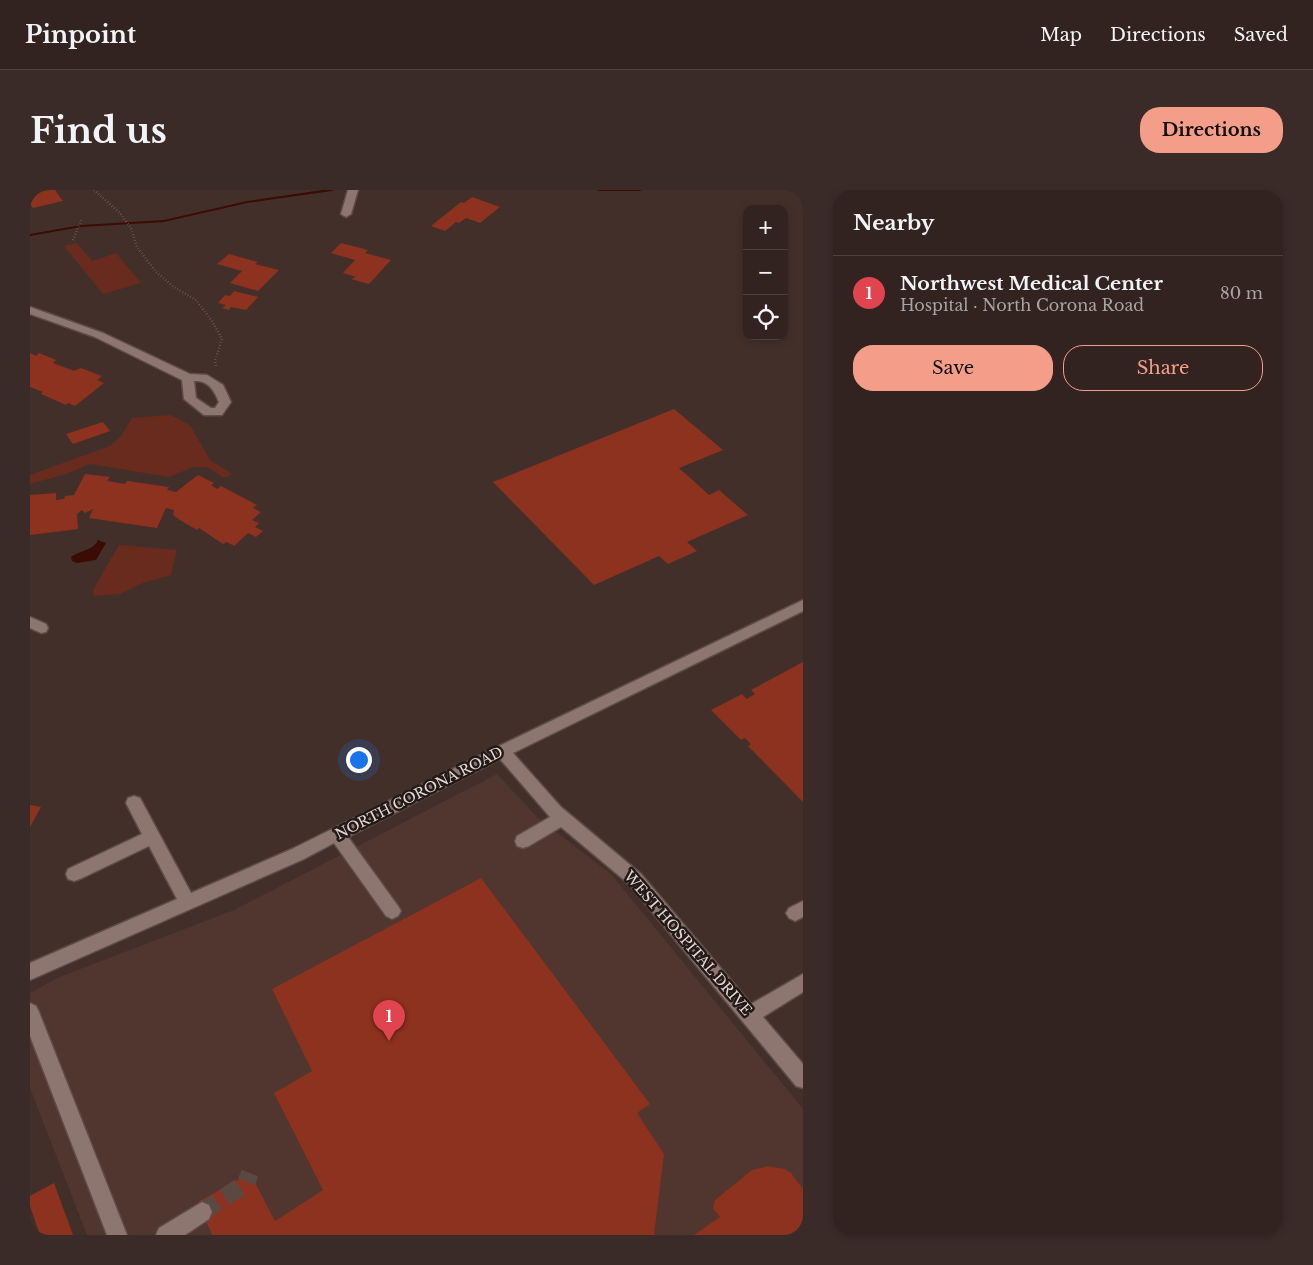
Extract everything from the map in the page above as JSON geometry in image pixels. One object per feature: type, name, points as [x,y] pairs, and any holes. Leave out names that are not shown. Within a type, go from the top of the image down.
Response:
[{"type":"street","points":[[346,214],[353,190]]},
{"type":"street","points":[[30,310],[99,335],[188,378],[204,377],[220,387],[225,402],[218,412],[208,412],[190,399],[188,378]]},
{"type":"street","name":"NORTH CORONA ROAD","points":[[30,972],[188,903],[337,834],[502,751],[803,605]]},
{"type":"street","name":"WEST HOSPITAL DRIVE","points":[[502,751],[540,797],[562,818],[611,856],[635,879],[803,1079]]},
{"type":"street","points":[[134,802],[188,903]]},
{"type":"street","points":[[523,842],[562,818]]},
{"type":"street","points":[[337,834],[392,911]]},
{"type":"street","points":[[74,874],[152,837]]},
{"type":"street","points":[[749,1015],[803,982]]},
{"type":"street","points":[[30,1012],[116,1235]]},
{"type":"street","points":[[166,1235],[202,1212]]},
{"type":"path","points":[[94,190],[120,213],[130,228],[137,247],[156,272],[174,287],[196,300],[212,321],[222,339],[215,361],[224,378],[220,387]]},
{"type":"path","points":[[73,240],[82,220]]},
{"type":"shaded area","points":[[77,243],[92,261],[116,253],[141,283],[103,294],[64,246]]},
{"type":"shaded area","points":[[170,415],[190,425],[210,460],[232,474],[224,478],[207,467],[193,467],[169,477],[90,464],[66,474],[30,484],[30,475],[110,446],[121,436],[132,418]]},
{"type":"shaded area","points":[[98,540],[106,543],[96,560],[77,563],[72,561],[71,557],[90,548]]},
{"type":"shaded area","points":[[119,545],[177,550],[171,575],[143,583],[120,594],[94,596],[93,590]]},
{"type":"shaded area","points":[[497,774],[538,818],[611,874],[803,1109],[803,1235],[87,1235],[30,1088],[30,993],[57,978],[234,910]]},
{"type":"building","points":[[30,190],[55,190],[63,201],[33,208],[30,204]]},
{"type":"building","points":[[472,197],[500,207],[480,223],[466,218],[459,223],[456,222],[445,231],[431,226],[461,202],[464,203]]},
{"type":"building","points":[[341,243],[368,250],[365,253],[391,260],[369,284],[351,279],[356,277],[343,273],[355,260],[331,253]]},
{"type":"building","points":[[229,254],[258,262],[255,264],[279,270],[258,291],[230,283],[242,271],[217,264]]},
{"type":"building","points":[[234,291],[258,297],[246,310],[231,307],[229,310],[222,308],[226,305],[218,303],[225,295],[230,296]]},
{"type":"building","points":[[30,353],[36,356],[39,353],[56,360],[53,363],[74,371],[81,368],[102,376],[97,380],[104,383],[75,406],[68,403],[66,405],[30,387]]},
{"type":"building","points":[[674,409],[723,450],[679,468],[709,495],[719,490],[748,515],[687,542],[697,551],[668,564],[659,556],[594,585],[493,482]]},
{"type":"building","points":[[103,422],[110,431],[73,444],[66,434]]},
{"type":"building","points":[[85,474],[110,477],[107,481],[125,484],[127,481],[169,487],[167,490],[176,492],[198,475],[214,483],[211,485],[217,489],[221,486],[257,505],[253,508],[261,512],[252,520],[259,523],[255,527],[263,531],[256,537],[248,533],[234,546],[227,542],[223,544],[199,528],[197,530],[180,520],[173,515],[174,510],[166,508],[157,528],[89,518],[93,509],[85,513],[82,510],[77,514],[78,529],[30,535],[30,495],[56,493],[56,500],[64,499],[65,496],[74,495]]},
{"type":"building","points":[[803,662],[803,802],[748,746],[751,744],[745,738],[741,740],[711,710],[742,694],[747,699],[755,694],[751,690]]},
{"type":"building","points":[[30,805],[41,807],[30,827]]},
{"type":"building","points":[[481,878],[650,1104],[637,1113],[664,1154],[654,1235],[212,1235],[198,1202],[250,1173],[275,1221],[323,1190],[274,1093],[312,1071],[272,989]]},
{"type":"building","points":[[768,1166],[785,1169],[791,1173],[803,1189],[803,1235],[694,1235],[720,1217],[713,1209],[715,1200],[752,1170]]},
{"type":"building","points":[[54,1183],[73,1235],[40,1235],[30,1206],[30,1196]]},
{"type":"waterway","points":[[30,235],[81,226],[164,221],[247,202],[332,190]]},
{"type":"waterway","points":[[599,190],[640,190]]},
{"type":"tunnel","points":[[202,1212],[246,1183],[250,1173]]},
{"type":"place","name":"Northwest Medical Center","points":[[389,1041]]}]
